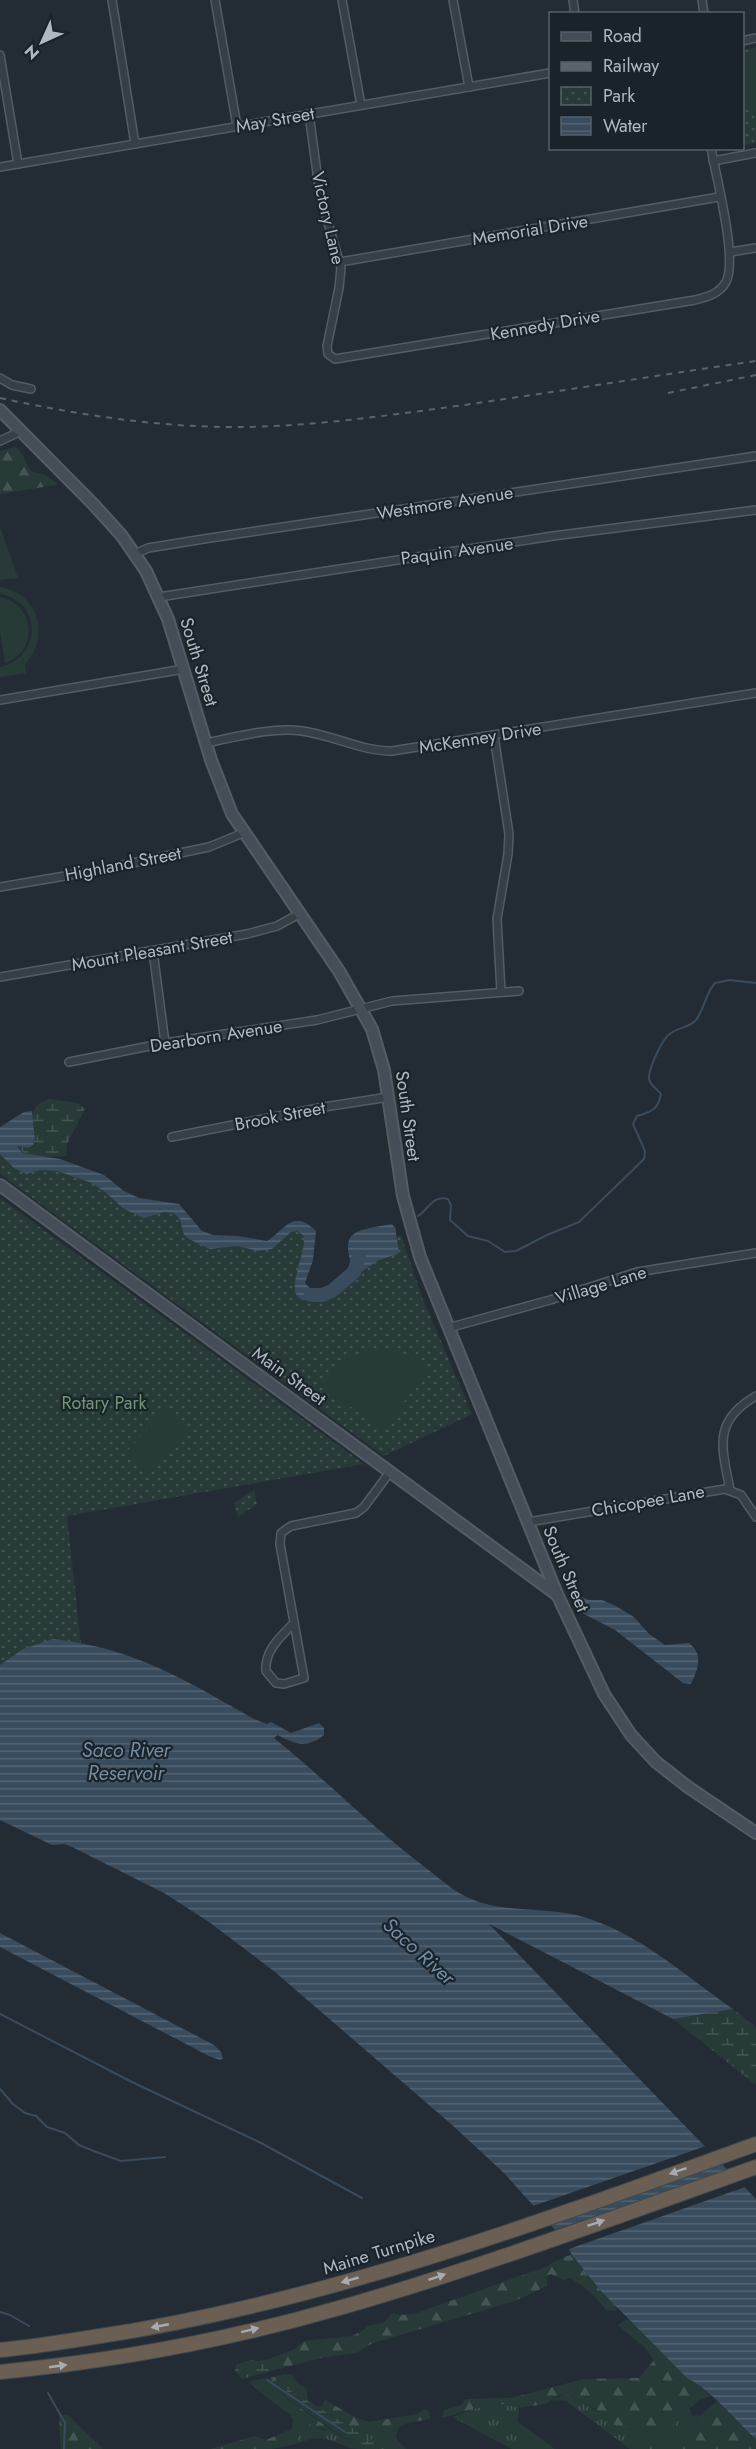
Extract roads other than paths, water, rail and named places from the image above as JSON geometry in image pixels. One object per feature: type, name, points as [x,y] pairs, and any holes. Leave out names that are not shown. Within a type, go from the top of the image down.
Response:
[{"type":"highway","name":"Maine Turnpike","points":[[0,2350],[139,2330],[263,2305],[386,2270],[525,2225],[756,2144]]},
{"type":"highway","points":[[0,2372],[101,2359],[216,2339],[338,2309],[753,2169]]},
{"type":"street","points":[[112,0],[135,144]]},
{"type":"street","points":[[215,0],[237,126]]},
{"type":"street","points":[[342,0],[361,105]]},
{"type":"street","points":[[453,0],[469,87]]},
{"type":"street","points":[[0,55],[18,164]]},
{"type":"street","name":"May Street","points":[[0,167],[549,73]]},
{"type":"street","name":"Victory Lane","points":[[309,114],[320,195],[340,262],[341,278],[327,346],[330,356]]},
{"type":"street","name":"Kennedy Drive","points":[[330,356],[343,359],[703,298],[714,294],[726,283],[734,251],[719,197],[711,150]]},
{"type":"street","points":[[713,161],[756,153]]},
{"type":"street","name":"Memorial Drive","points":[[340,262],[719,197]]},
{"type":"street","points":[[734,251],[756,248]]},
{"type":"street","points":[[0,378],[12,385],[31,389]]},
{"type":"street","name":"South Street","points":[[0,410],[114,526],[135,554],[159,597],[168,619],[224,795],[243,833],[362,1008],[378,1046],[389,1097],[407,1216],[427,1276],[557,1594],[604,1694],[638,1744],[680,1781],[756,1833]]},
{"type":"street","points":[[0,441],[21,431]]},
{"type":"street","name":"Westmore Avenue","points":[[135,554],[148,548],[188,541],[756,456]]},
{"type":"street","name":"Paquin Avenue","points":[[159,597],[554,536],[756,510]]},
{"type":"street","points":[[0,700],[184,669]]},
{"type":"street","name":"McKenney Drive","points":[[206,743],[268,732],[296,731],[365,749],[392,751],[756,693]]},
{"type":"street","points":[[494,736],[508,834],[508,854],[497,919],[501,992]]},
{"type":"street","name":"Highland Street","points":[[0,887],[94,871],[209,847],[243,833]]},
{"type":"street","name":"Mount Pleasant Street","points":[[0,977],[262,931],[299,914]]},
{"type":"street","points":[[153,951],[165,1043]]},
{"type":"street","name":"Dearborn Avenue","points":[[69,1062],[165,1043],[317,1020],[362,1008],[419,998],[519,991]]},
{"type":"street","name":"Brook Street","points":[[171,1137],[324,1107],[389,1097]]},
{"type":"street","name":"Main Street","points":[[0,1185],[557,1594]]},
{"type":"street","name":"Village Lane","points":[[448,1328],[558,1298],[637,1272],[756,1252]]},
{"type":"street","points":[[729,1490],[723,1452],[724,1429],[736,1413],[756,1396]]},
{"type":"street","points":[[294,1623],[276,1642],[267,1660],[267,1676],[276,1683],[284,1684],[304,1678],[280,1544],[281,1533],[291,1526],[356,1513],[364,1507],[390,1472]]},
{"type":"street","name":"Chicopee Lane","points":[[528,1522],[729,1490],[744,1498],[756,1517]]},
{"type":"water","points":[[32,1111],[35,1139],[33,1145],[28,1148],[17,1146],[22,1153],[60,1159],[104,1175],[124,1191],[139,1198],[179,1204],[202,1231],[213,1235],[267,1241],[290,1223],[301,1221],[308,1224],[316,1231],[313,1260],[305,1283],[317,1292],[332,1291],[313,1300],[298,1297],[295,1292],[304,1244],[304,1236],[297,1231],[291,1232],[272,1249],[258,1251],[237,1246],[210,1249],[184,1235],[180,1219],[174,1213],[164,1212],[144,1218],[124,1209],[92,1183],[57,1171],[41,1170],[26,1174],[14,1168],[0,1154],[0,1127],[24,1112]]},
{"type":"water","points":[[392,1224],[396,1229],[398,1254],[379,1260],[359,1273],[354,1272],[348,1247],[353,1234],[368,1228]]},
{"type":"water","points":[[575,1594],[589,1600],[602,1600],[616,1606],[634,1617],[649,1634],[665,1645],[689,1643],[697,1652],[698,1657],[691,1684],[683,1683],[615,1630],[584,1614],[571,1598]]},
{"type":"water","name":"Saco River Reservoir","points":[[53,1639],[82,1643],[134,1658],[182,1679],[254,1719],[267,1724],[271,1722],[291,1733],[319,1723],[324,1728],[324,1735],[312,1742],[296,1743],[278,1735],[274,1738],[387,1837],[453,1889],[485,1904],[573,1914],[607,1925],[663,1958],[733,2009],[673,2019],[489,1924],[756,2199],[756,2439],[704,2389],[688,2379],[601,2291],[572,2255],[564,2240],[504,2173],[451,2124],[275,1972],[209,1922],[164,1893],[70,1846],[52,1845],[0,1820],[0,1665],[23,1649]]},
{"type":"water","points":[[0,1933],[214,2045],[223,2058],[220,2060],[209,2056],[0,1947]]},
{"type":"waterway","points":[[418,1216],[434,1201],[448,1199],[451,1205],[450,1220],[468,1236],[488,1241],[505,1252],[516,1251],[579,1222],[644,1159],[645,1151],[633,1124],[637,1116],[653,1110],[660,1099],[661,1094],[651,1083],[649,1075],[656,1055],[667,1036],[696,1020],[715,983],[730,980],[756,983]]},
{"type":"waterway","points":[[311,1295],[322,1295],[332,1291],[354,1272],[359,1257]]},
{"type":"waterway","points":[[0,2014],[132,2082],[261,2143],[362,2198]]},
{"type":"waterway","points":[[0,2089],[13,2104],[25,2113],[36,2116],[47,2127],[65,2133],[79,2145],[91,2150],[121,2161],[165,2157]]},
{"type":"waterway","points":[[0,2312],[29,2326]]},
{"type":"waterway","points":[[267,2380],[345,2432]]},
{"type":"waterway","points":[[48,2393],[65,2423],[64,2449]]},
{"type":"railway","points":[[0,398],[90,415],[151,423],[212,427],[271,426],[409,413],[756,361]]},
{"type":"railway","points":[[668,393],[756,375]]},
{"type":"park label","name":"Rotary Park","points":[[104,1403]]},
{"type":"water label","name":"Saco River","points":[[419,1951]]}]
